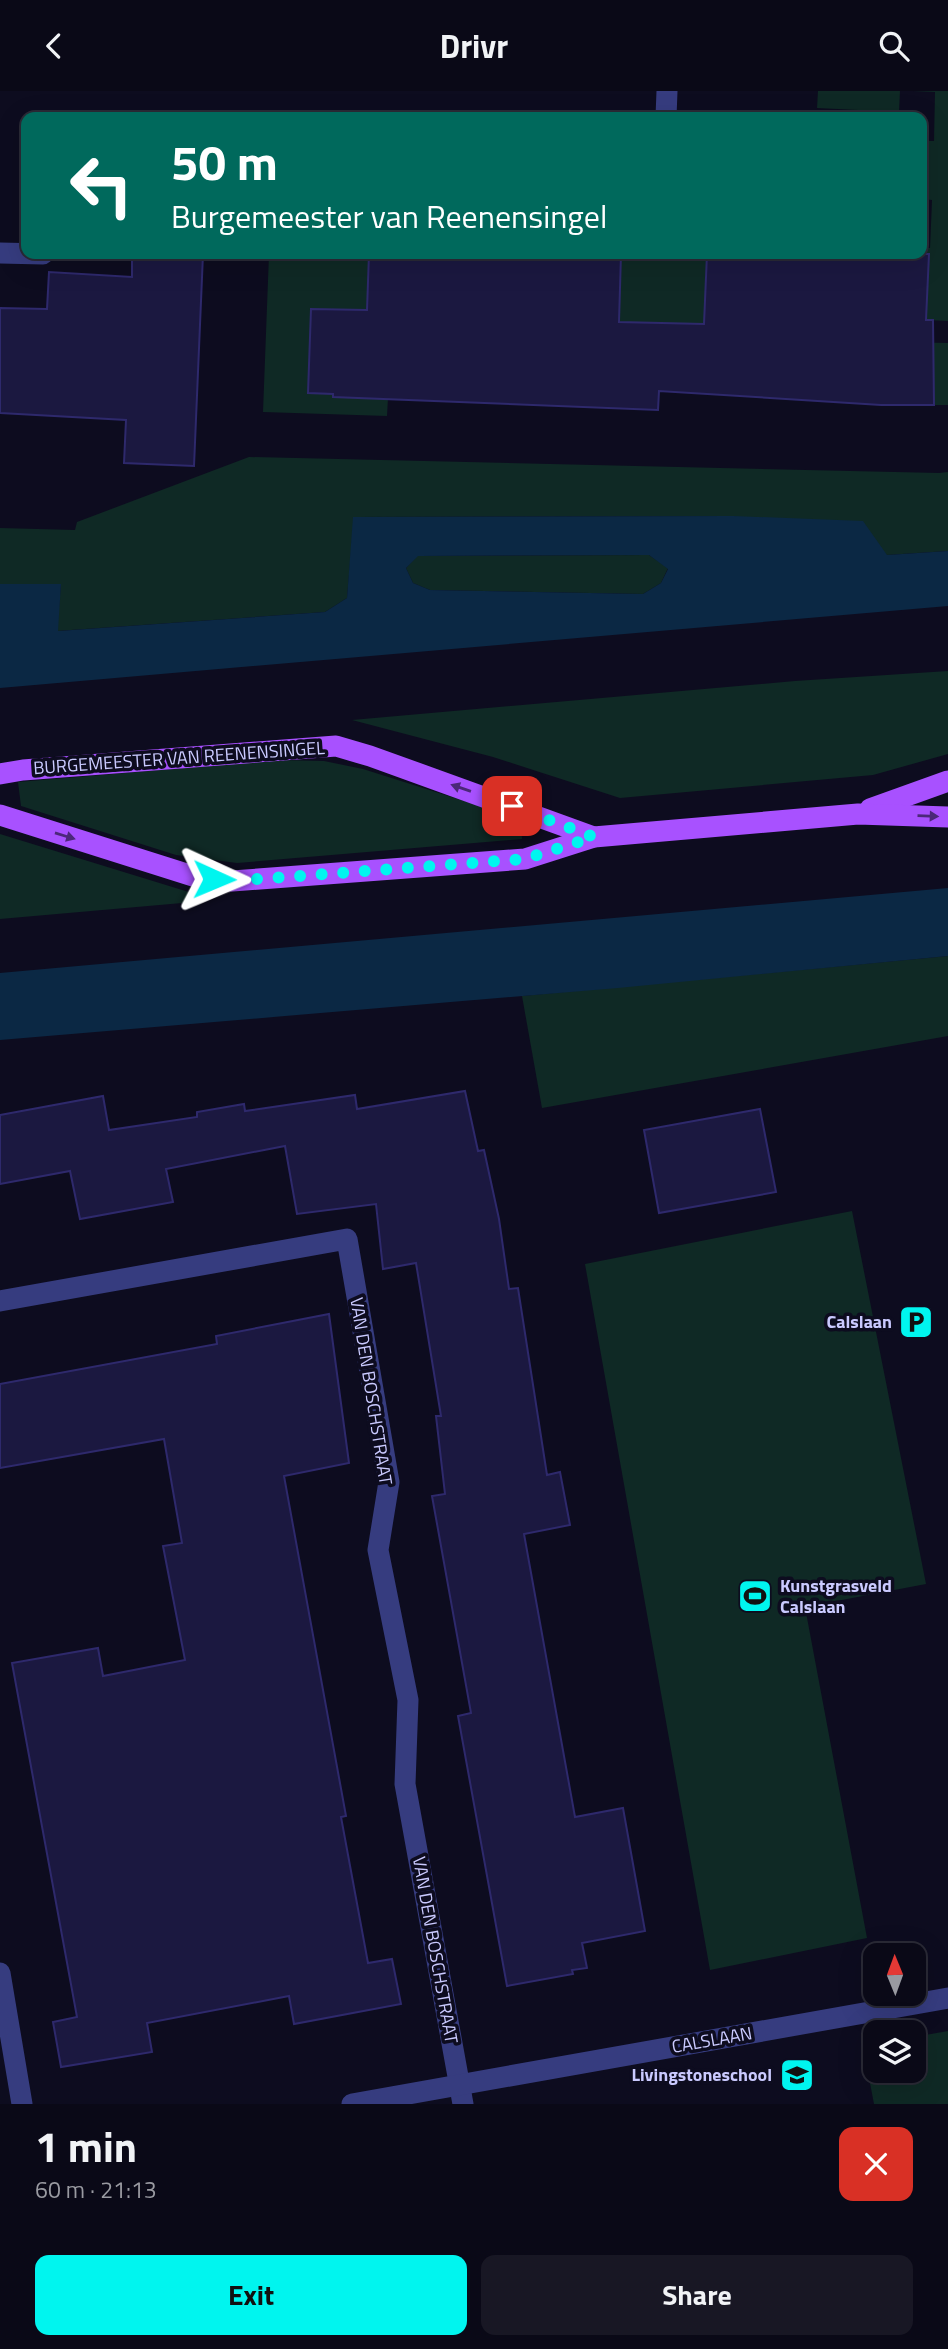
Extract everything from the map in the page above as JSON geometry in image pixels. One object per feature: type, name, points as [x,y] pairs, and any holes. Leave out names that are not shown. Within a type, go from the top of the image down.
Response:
[{"type":"main road","name":"BURGEMEESTER VAN REENENSINGEL","points":[[0,774],[336,746],[594,837]]},
{"type":"main road","name":"BURGEMEESTER VAN REENENSINGEL","points":[[858,814],[948,781]]},
{"type":"main road","name":"BURGEMEESTER VAN REENENSINGEL","points":[[0,815],[196,877],[232,881],[525,859],[594,837],[858,814],[948,817]]},
{"type":"street","points":[[666,112],[667,91]]},
{"type":"street","points":[[0,253],[21,253]]},
{"type":"street","name":"VAN DEN BOSCHSTRAAT","points":[[0,1301],[347,1239],[389,1482],[378,1550],[408,1700],[405,1784],[462,2095]]},
{"type":"street","points":[[0,1973],[22,2104]]},
{"type":"street","name":"CALSLAAN","points":[[352,2104],[462,2095],[948,1998]]},
{"type":"green space","points":[[818,91],[900,91],[899,112],[817,108]]},
{"type":"green space","points":[[913,91],[948,91],[948,321],[905,319],[907,259],[927,259],[927,248],[930,248],[932,200],[927,200],[927,141],[934,141],[935,92]]},
{"type":"green space","points":[[269,259],[369,259],[369,266],[418,268],[418,259],[476,259],[476,270],[525,272],[526,259],[598,259],[596,302],[620,278],[621,259],[707,259],[706,288],[757,289],[758,259],[814,259],[812,291],[837,330],[338,327],[338,309],[312,309],[308,393],[333,394],[333,397],[388,398],[387,416],[263,412]]},
{"type":"green space","points":[[904,342],[948,343],[948,405],[904,405]]},
{"type":"green space","points":[[249,457],[948,472],[948,551],[887,555],[733,516],[354,517],[347,598],[325,612],[57,631],[61,584],[0,584],[0,528],[75,530],[77,522]]},
{"type":"green space","points":[[649,555],[668,568],[661,583],[643,594],[430,590],[413,583],[406,568],[417,556]]},
{"type":"green space","points":[[948,671],[948,754],[873,775],[620,798],[493,757],[352,720],[795,681]]},
{"type":"green space","points":[[280,760],[324,761],[363,769],[521,819],[522,839],[237,863],[176,855],[21,806],[18,782]]},
{"type":"green space","points":[[0,834],[205,897],[205,901],[0,919]]},
{"type":"green space","points":[[948,956],[948,1036],[542,1108],[522,996]]},
{"type":"green space","name":"Kunstgrasveld Calslaan","points":[[852,1211],[926,1584],[805,1607],[867,1938],[710,1970],[585,1264]]},
{"type":"green space","points":[[948,2031],[948,2104],[874,2104],[870,2083],[926,2083],[926,2035]]},
{"type":"water","points":[[733,516],[863,521],[887,555],[948,551],[948,606],[0,688],[0,584],[61,584],[58,631],[325,612],[347,598],[353,517]],"holes":[[[649,555],[668,569],[661,583],[643,594],[430,590],[413,583],[406,568],[418,556]]]},
{"type":"water","points":[[948,888],[948,956],[618,988],[0,1040],[0,973]]},
{"type":"building","points":[[929,254],[926,320],[933,320],[934,405],[881,405],[659,391],[658,410],[333,397],[333,394],[308,393],[311,309],[367,310],[369,259],[621,259],[619,322],[704,324],[707,259],[927,259]]},
{"type":"building","points":[[132,259],[203,259],[194,466],[124,463],[126,420],[0,413],[0,308],[47,309],[49,272],[132,277]]},
{"type":"building","points":[[465,1091],[478,1151],[484,1150],[499,1219],[509,1289],[518,1288],[547,1475],[560,1472],[570,1525],[524,1534],[575,1817],[623,1808],[645,1931],[582,1943],[587,1968],[572,1970],[573,1974],[507,1986],[458,1716],[471,1713],[432,1496],[445,1494],[436,1416],[441,1416],[416,1263],[383,1269],[376,1204],[297,1214],[285,1146],[166,1169],[173,1202],[80,1219],[70,1171],[0,1184],[0,1115],[103,1096],[109,1130],[197,1117],[197,1112],[244,1104],[245,1111],[355,1095],[357,1109]]},
{"type":"building","points":[[760,1109],[776,1192],[659,1213],[644,1130]]},
{"type":"building","points":[[329,1314],[349,1463],[284,1476],[346,1816],[341,1817],[368,1963],[392,1959],[401,2004],[294,2024],[289,1996],[147,2023],[152,2052],[61,2067],[53,2022],[77,2017],[12,1663],[98,1648],[103,1676],[185,1660],[163,1546],[182,1543],[164,1439],[0,1468],[0,1384],[217,1344],[216,1336]]},
{"type":"place","name":"Calslaan","points":[[916,1322]]},
{"type":"place","name":"Kunstgrasveld Calslaan","points":[[755,1596]]},
{"type":"place","name":"Livingstoneschool","points":[[797,2075]]},
{"type":"route","points":[[214,879],[232,881],[525,859],[594,837],[512,806]]}]
